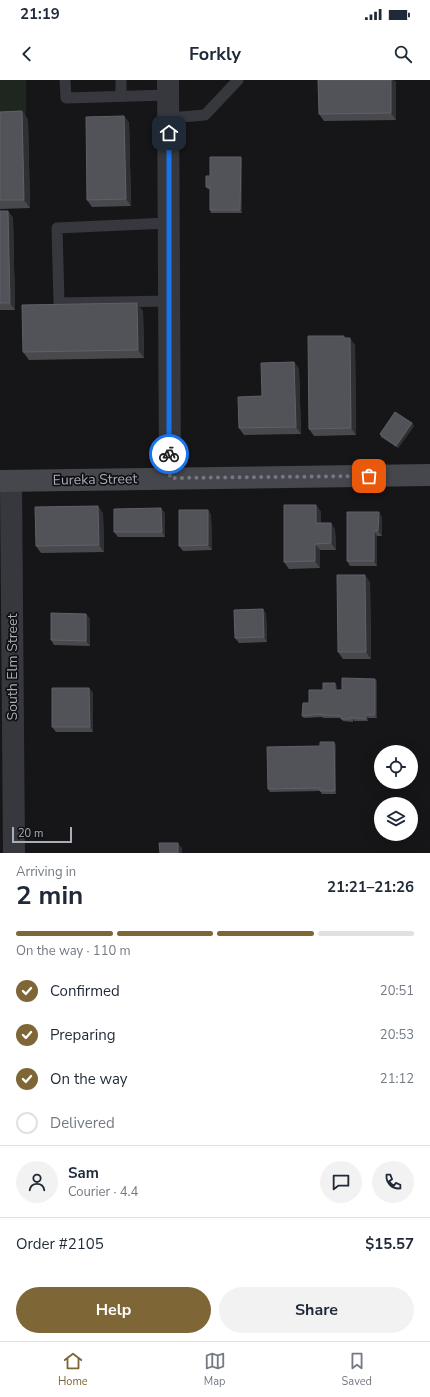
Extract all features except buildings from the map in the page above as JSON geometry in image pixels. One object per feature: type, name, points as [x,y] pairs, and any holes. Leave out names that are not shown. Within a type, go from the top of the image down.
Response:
[{"type":"street","points":[[168,88],[170,478]]},
{"type":"street","name":"Eureka Street","points":[[6,481],[430,475]]},
{"type":"street","name":"South Elm Street","points":[[6,481],[14,853]]},
{"type":"lane","points":[[65,80],[66,98],[121,96],[168,88]]},
{"type":"lane","points":[[121,80],[121,96]]},
{"type":"lane","points":[[169,118],[205,115],[238,80]]},
{"type":"lane","points":[[168,223],[57,228],[59,303],[169,300]]},
{"type":"shaded area","points":[[0,80],[26,80],[26,119],[0,120]]},
{"type":"way so far","points":[[169,454],[170,478],[369,476]]},
{"type":"route","points":[[169,133],[169,454]]}]
